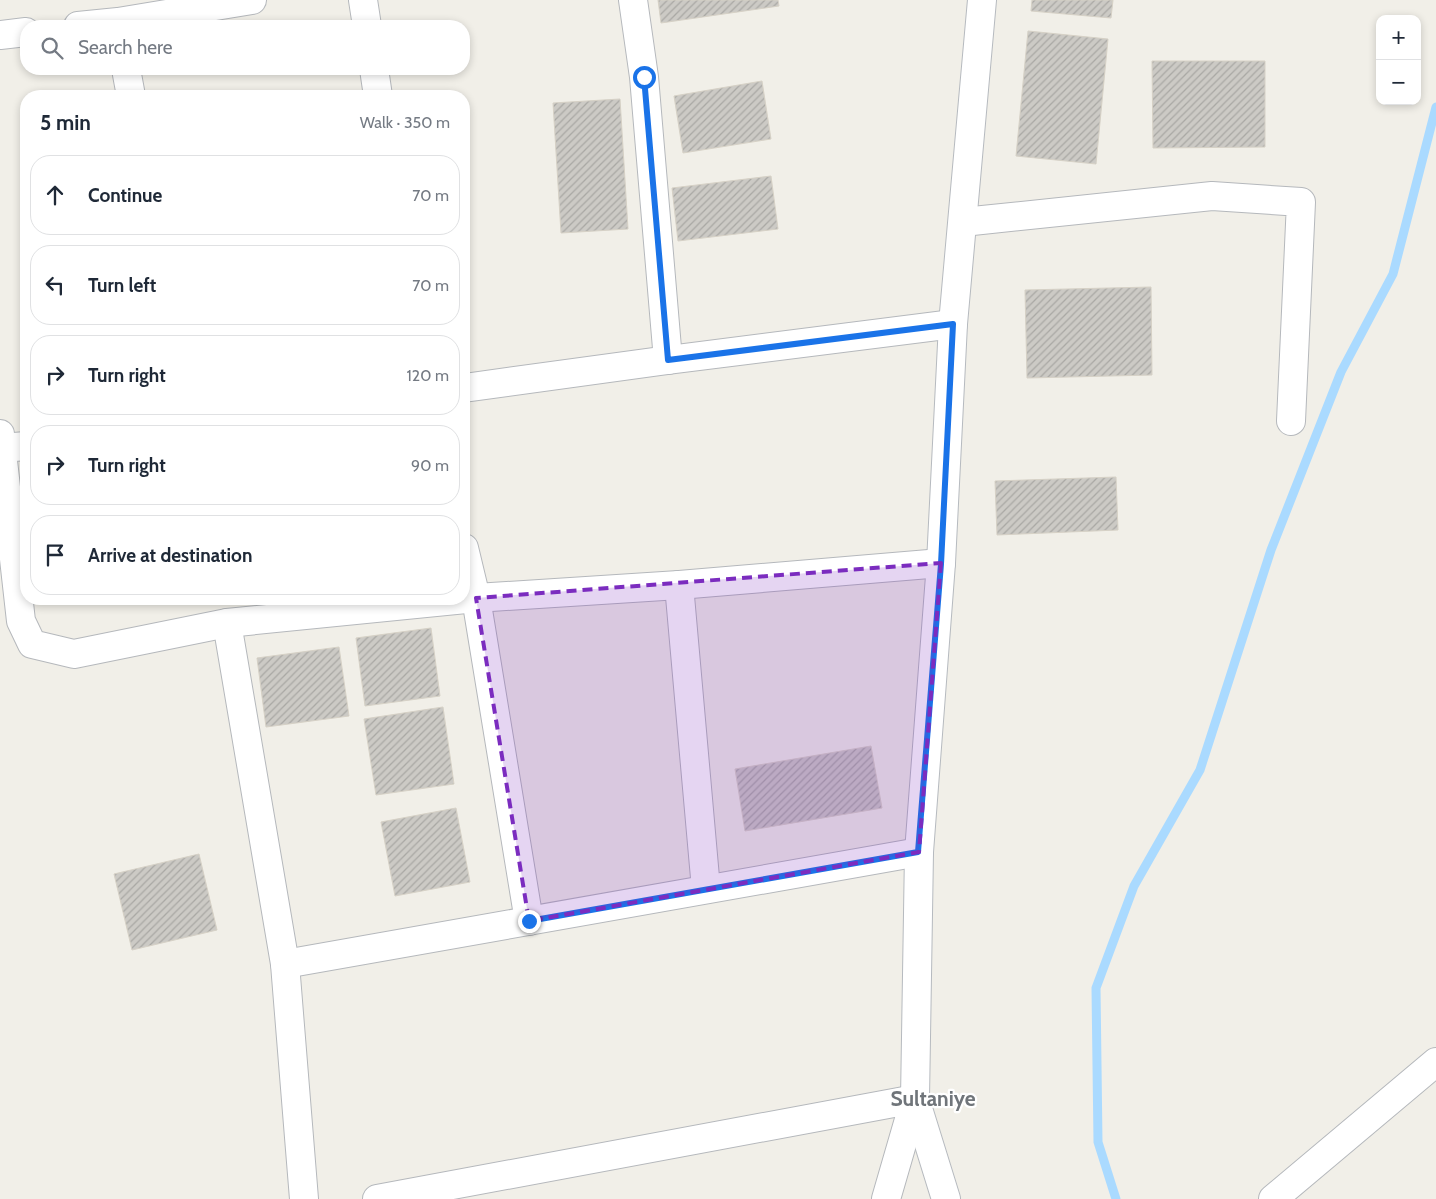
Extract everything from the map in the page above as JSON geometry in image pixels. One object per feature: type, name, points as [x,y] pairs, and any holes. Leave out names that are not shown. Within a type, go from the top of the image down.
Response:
[{"type":"street","points":[[140,20],[252,0]]},
{"type":"street","points":[[363,0],[366,20]]},
{"type":"street","points":[[633,0],[644,77],[668,360]]},
{"type":"street","points":[[886,1199],[915,1099],[918,852],[941,564],[953,324],[982,0]]},
{"type":"street","points":[[0,35],[20,33]]},
{"type":"street","points":[[127,75],[130,90]]},
{"type":"street","points":[[375,75],[377,90]]},
{"type":"street","points":[[963,222],[1212,196],[1301,202],[1291,421]]},
{"type":"street","points":[[470,387],[953,324]]},
{"type":"street","points":[[9,443],[7,569],[21,621],[32,644],[74,654],[228,622],[404,605]]},
{"type":"street","points":[[470,599],[679,585],[941,564]]},
{"type":"street","points":[[470,573],[476,598],[529,921]]},
{"type":"street","points":[[679,585],[706,889]]},
{"type":"street","points":[[228,622],[284,964],[304,1199]]},
{"type":"street","points":[[284,964],[918,852]]},
{"type":"street","points":[[1273,1199],[1436,1062]]},
{"type":"street","points":[[377,1199],[915,1099]]},
{"type":"street","points":[[915,1099],[946,1199]]},
{"type":"highlighted area","points":[[941,563],[919,852],[529,921],[476,598]]},
{"type":"building","points":[[658,0],[778,0],[779,6],[661,23]]},
{"type":"building","points":[[1032,0],[1113,0],[1111,18],[1031,11]]},
{"type":"building","points":[[1028,31],[1108,39],[1096,164],[1016,156]]},
{"type":"building","points":[[1152,61],[1265,61],[1265,147],[1153,148]]},
{"type":"building","points":[[762,81],[771,139],[683,153],[674,96]]},
{"type":"building","points":[[620,99],[628,229],[561,233],[553,103]]},
{"type":"building","points":[[771,176],[778,229],[678,241],[672,188]]},
{"type":"building","points":[[1151,287],[1152,375],[1027,378],[1025,290]]},
{"type":"building","points":[[1116,477],[1118,530],[997,535],[995,481]]},
{"type":"building","points":[[431,628],[440,696],[365,706],[356,638]]},
{"type":"building","points":[[339,647],[349,716],[266,727],[257,658]]},
{"type":"building","points":[[443,707],[454,784],[376,795],[364,719]]},
{"type":"building","points":[[871,746],[882,808],[745,831],[735,769]]},
{"type":"building","points":[[456,808],[470,882],[395,896],[381,822]]},
{"type":"building","points":[[199,854],[217,930],[132,950],[114,874]]},
{"type":"waterway","points":[[1116,1199],[1098,1142],[1096,988],[1134,886],[1200,770],[1271,550],[1341,372],[1393,274],[1436,107]]},
{"type":"district","name":"Sultaniye","points":[[933,1099]]},
{"type":"route","points":[[529,921],[918,852],[941,564],[953,324],[668,360],[644,77]]}]
